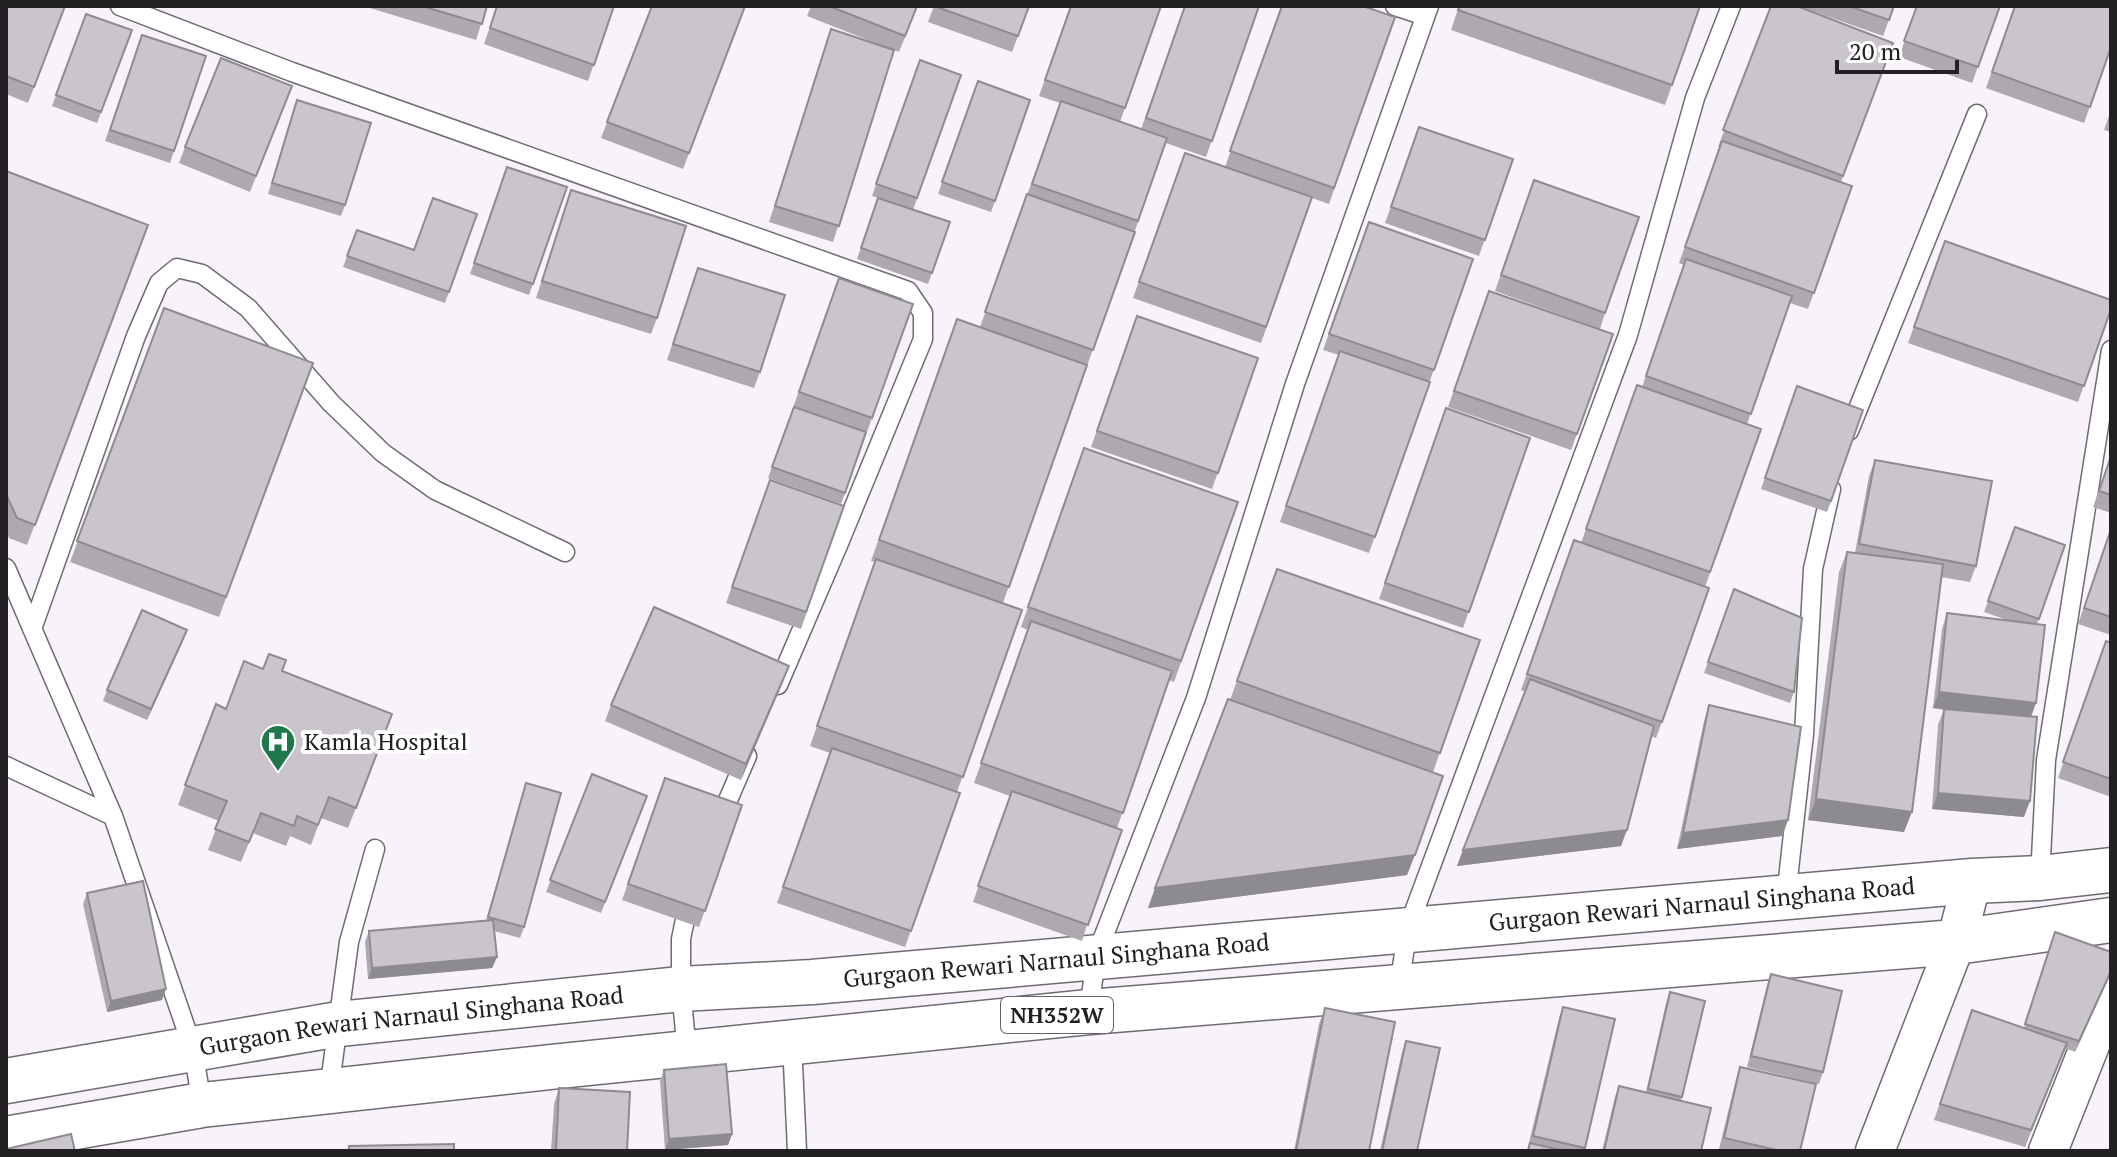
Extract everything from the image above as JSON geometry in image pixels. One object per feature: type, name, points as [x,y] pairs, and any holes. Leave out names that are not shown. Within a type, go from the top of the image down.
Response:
[{"type":"highway","name":"Gurgaon Rewari Narnaul Singhana Road","points":[[6,1081],[339,1024],[681,989],[812,982],[1408,928],[2111,870]]},
{"type":"highway","name":"NH352W","points":[[6,1139],[202,1105],[792,1042],[1089,1012],[1956,942],[2111,920]]},
{"type":"street","points":[[1875,1151],[1956,942],[1972,881]]},
{"type":"street","points":[[2048,1151],[2111,992]]},
{"type":"lane","points":[[120,6],[292,72],[908,291],[923,313],[923,339],[770,703]]},
{"type":"lane","points":[[1089,1012],[1096,956],[1196,698],[1295,384],[1427,11],[1395,6]]},
{"type":"lane","points":[[1399,986],[1408,928],[1628,335],[1695,98],[1731,6]]},
{"type":"lane","points":[[1845,440],[1977,114]]},
{"type":"lane","points":[[32,629],[136,336],[159,283],[177,268],[202,274],[248,308],[331,403],[383,453],[435,490],[565,552]]},
{"type":"lane","points":[[2040,878],[2046,760],[2111,350]]},
{"type":"lane","points":[[1786,897],[1804,734],[1813,569],[1835,470]]},
{"type":"lane","points":[[6,568],[113,816],[193,1049],[202,1105]]},
{"type":"lane","points":[[713,834],[757,732]]},
{"type":"lane","points":[[6,766],[113,816]]},
{"type":"lane","points":[[329,1091],[349,942],[375,849]]},
{"type":"lane","points":[[687,1053],[681,989],[681,939],[694,878]]},
{"type":"lane","points":[[792,1042],[797,1151]]},
{"type":"building","points":[[6,6],[65,6],[34,87],[6,76]]},
{"type":"building","points":[[422,6],[487,6],[482,24]]},
{"type":"building","points":[[497,6],[614,6],[594,65],[490,28]]},
{"type":"building","points":[[652,6],[745,6],[689,153],[607,122]]},
{"type":"building","points":[[829,6],[917,6],[905,36]]},
{"type":"building","points":[[934,6],[1029,6],[1018,36]]},
{"type":"building","points":[[1071,6],[1161,6],[1125,108],[1045,80]]},
{"type":"building","points":[[1185,6],[1259,6],[1212,141],[1146,118]]},
{"type":"building","points":[[1282,6],[1363,6],[1395,17],[1334,188],[1230,151]]},
{"type":"building","points":[[1460,6],[1700,6],[1672,85],[1458,10]]},
{"type":"building","points":[[1771,6],[1797,6],[1893,43],[1843,176],[1723,130]]},
{"type":"building","points":[[1849,6],[1894,6],[1889,20]]},
{"type":"building","points":[[1917,6],[2000,6],[1978,67],[1904,41]]},
{"type":"building","points":[[2015,6],[2111,6],[2111,47],[2090,107],[1992,72]]},
{"type":"building","points":[[86,14],[132,30],[101,112],[56,95]]},
{"type":"building","points":[[831,29],[894,50],[839,226],[775,206]]},
{"type":"building","points":[[142,35],[206,56],[174,151],[110,130]]},
{"type":"building","points":[[221,58],[292,86],[256,176],[185,147]]},
{"type":"building","points":[[920,60],[961,75],[917,198],[876,184]]},
{"type":"building","points":[[978,81],[1030,100],[995,201],[942,182]]},
{"type":"building","points":[[297,100],[371,123],[345,205],[272,183]]},
{"type":"building","points":[[1061,101],[1167,138],[1138,221],[1032,184]]},
{"type":"building","points":[[1419,127],[1513,159],[1485,240],[1391,207]]},
{"type":"building","points":[[1722,141],[1852,186],[1814,293],[1685,247]]},
{"type":"building","points":[[1185,153],[1312,197],[1266,327],[1139,282]]},
{"type":"building","points":[[507,167],[567,187],[533,284],[474,263]]},
{"type":"building","points":[[6,171],[148,225],[35,525],[17,518],[6,494]]},
{"type":"building","points":[[1534,180],[1639,217],[1605,313],[1501,275]]},
{"type":"building","points":[[571,190],[686,226],[657,318],[542,281]]},
{"type":"building","points":[[1027,194],[1135,232],[1093,350],[985,312]]},
{"type":"building","points":[[433,198],[477,214],[449,292],[347,256],[357,230],[414,250]]},
{"type":"building","points":[[878,198],[950,222],[932,273],[861,248]]},
{"type":"building","points":[[1369,222],[1473,259],[1434,370],[1329,334]]},
{"type":"building","points":[[1945,241],[2111,300],[2111,309],[2084,386],[1914,327]]},
{"type":"building","points":[[1686,259],[1792,296],[1751,414],[1646,376]]},
{"type":"building","points":[[698,268],[785,295],[760,372],[673,344]]},
{"type":"building","points":[[839,278],[913,304],[872,418],[799,392]]},
{"type":"building","points":[[1489,291],[1613,334],[1577,434],[1454,391]]},
{"type":"building","points":[[164,308],[313,363],[226,597],[77,541]]},
{"type":"building","points":[[1137,316],[1258,358],[1218,473],[1097,431]]},
{"type":"building","points":[[957,319],[1087,365],[1009,587],[879,540]]},
{"type":"building","points":[[1340,351],[1430,382],[1375,537],[1286,506]]},
{"type":"building","points":[[1637,385],[1761,429],[1710,572],[1586,529]]},
{"type":"building","points":[[1797,386],[1863,410],[1831,501],[1765,478]]},
{"type":"building","points":[[794,407],[866,432],[845,493],[772,467]]},
{"type":"building","points":[[1446,408],[1530,438],[1469,612],[1385,583]]},
{"type":"building","points":[[1084,448],[1238,502],[1181,661],[1028,607]]},
{"type":"building","points":[[2111,456],[2111,495],[2099,491]]},
{"type":"building","points":[[1875,460],[1992,481],[1976,566],[1859,544]]},
{"type":"building","points":[[770,480],[844,506],[806,612],[732,587]]},
{"type":"building","points":[[2015,527],[2065,545],[2039,619],[1988,601]]},
{"type":"building","points":[[2111,529],[2111,617],[2084,608]]},
{"type":"building","points":[[1574,540],[1709,588],[1662,722],[1527,674]]},
{"type":"building","points":[[1847,552],[1943,564],[1912,812],[1816,799]]},
{"type":"building","points":[[876,559],[1022,610],[963,777],[817,726]]},
{"type":"building","points":[[1277,569],[1480,640],[1440,753],[1237,681]]},
{"type":"building","points":[[1734,589],[1802,618],[1794,692],[1708,662]]},
{"type":"building","points":[[654,607],[789,666],[746,764],[611,705]]},
{"type":"building","points":[[142,610],[187,630],[151,709],[107,690]]},
{"type":"building","points":[[1947,613],[2045,625],[2036,703],[1939,692]]},
{"type":"building","points":[[1031,621],[1172,671],[1123,813],[981,763]]},
{"type":"building","points":[[2106,641],[2111,643],[2111,779],[2063,762]]},
{"type":"building","points":[[269,654],[286,660],[282,671],[392,714],[356,808],[329,797],[318,825],[297,816],[294,826],[261,813],[249,842],[215,829],[227,801],[185,785],[216,704],[226,709],[244,661],[263,669]]},
{"type":"building","points":[[1530,679],[1654,726],[1627,830],[1463,850]]},
{"type":"building","points":[[1228,699],[1443,776],[1415,855],[1155,888]]},
{"type":"building","points":[[1709,705],[1801,727],[1788,820],[1683,833]]},
{"type":"building","points":[[1944,709],[2037,717],[2030,801],[1938,793]]},
{"type":"building","points":[[832,748],[960,793],[911,931],[783,887]]},
{"type":"building","points":[[592,774],[647,796],[605,902],[550,880]]},
{"type":"building","points":[[665,778],[742,805],[705,911],[628,884]]},
{"type":"building","points":[[526,783],[561,793],[524,927],[488,917]]},
{"type":"building","points":[[1012,791],[1122,830],[1088,925],[978,886]]},
{"type":"building","points":[[143,881],[166,989],[111,1001],[87,893]]},
{"type":"building","points":[[493,920],[497,957],[372,968],[369,931]]},
{"type":"building","points":[[2055,932],[2111,952],[2111,971],[2079,1041],[2025,1024]]},
{"type":"building","points":[[1771,974],[1842,991],[1823,1072],[1751,1056]]},
{"type":"building","points":[[1670,992],[1705,1001],[1682,1097],[1648,1089]]},
{"type":"building","points":[[1563,1007],[1615,1019],[1585,1148],[1533,1136]]},
{"type":"building","points":[[1325,1008],[1395,1022],[1369,1151],[1296,1151]]},
{"type":"building","points":[[1972,1010],[2067,1043],[2031,1130],[1940,1104]]},
{"type":"building","points":[[1406,1041],[1440,1048],[1417,1151],[1382,1151]]},
{"type":"building","points":[[726,1064],[732,1134],[669,1139],[664,1070]]},
{"type":"building","points":[[1740,1067],[1816,1084],[1800,1151],[1781,1151],[1724,1138]]},
{"type":"building","points":[[1619,1086],[1711,1108],[1701,1151],[1604,1151]]},
{"type":"building","points":[[559,1088],[630,1092],[627,1151],[556,1151]]},
{"type":"building","points":[[71,1134],[75,1151],[6,1151],[6,1149]]},
{"type":"building","points":[[1530,1143],[1564,1151],[1528,1151]]},
{"type":"building","points":[[454,1144],[454,1151],[349,1151],[349,1146]]},
{"type":"place","name":"Kamla Hospital","points":[[278,773]]}]
